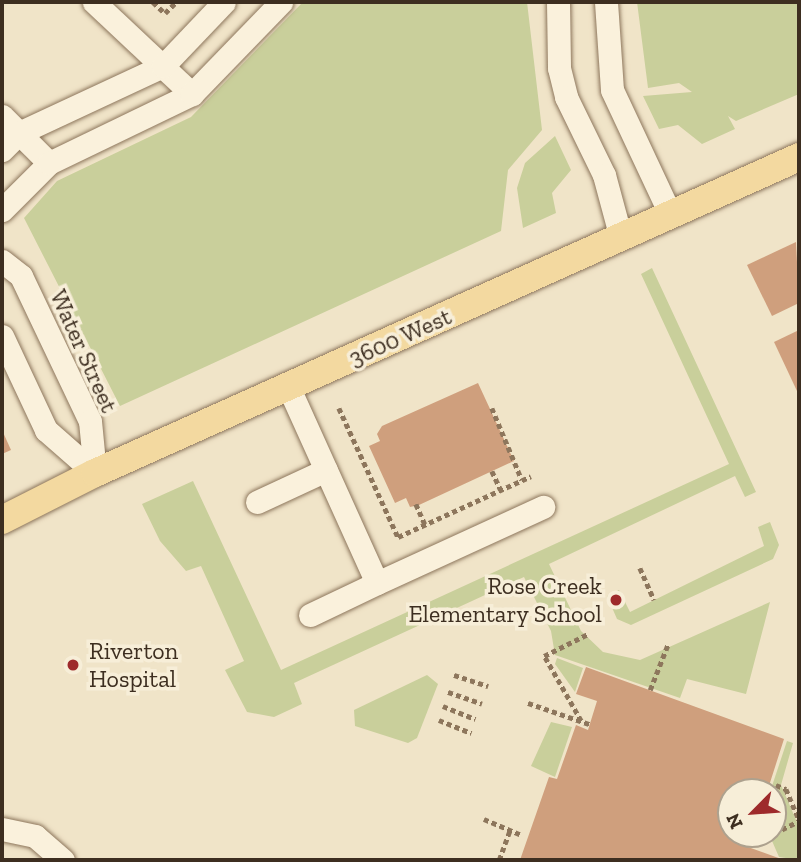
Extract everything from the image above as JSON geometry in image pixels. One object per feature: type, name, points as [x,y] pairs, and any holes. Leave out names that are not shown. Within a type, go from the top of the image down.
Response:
[{"type":"main road","name":"3600 West","points":[[2,520],[95,473],[799,157]]},
{"type":"street","points":[[94,2],[192,94]]},
{"type":"street","points":[[2,150],[19,133],[163,66],[224,2]]},
{"type":"street","points":[[2,210],[49,163],[192,94],[281,2]]},
{"type":"street","points":[[558,2],[559,68],[566,97],[604,175],[621,239]]},
{"type":"street","points":[[606,2],[612,90],[671,216]]},
{"type":"street","points":[[2,116],[49,163]]},
{"type":"street","name":"Water Street","points":[[2,261],[21,276],[90,421],[95,473]]},
{"type":"street","points":[[2,336],[46,430],[95,473]]},
{"type":"street","points":[[288,386],[377,583]]},
{"type":"street","points":[[257,502],[326,470]]},
{"type":"street","points":[[310,615],[543,508]]},
{"type":"street","points":[[2,830],[35,836],[62,860]]},
{"type":"path","points":[[153,2],[165,13],[176,2]]},
{"type":"path","points":[[339,408],[398,537],[531,476]]},
{"type":"path","points":[[492,408],[522,480]]},
{"type":"path","points":[[492,471],[501,490]]},
{"type":"path","points":[[416,504],[425,524]]},
{"type":"path","points":[[640,568],[654,600]]},
{"type":"path","points":[[582,721],[544,656],[588,634]]},
{"type":"path","points":[[650,690],[668,644]]},
{"type":"path","points":[[454,675],[488,686]]},
{"type":"path","points":[[448,692],[482,704]]},
{"type":"path","points":[[528,703],[589,724]]},
{"type":"path","points":[[443,706],[476,719]]},
{"type":"path","points":[[439,720],[471,733]]},
{"type":"path","points":[[787,791],[799,821]]},
{"type":"path","points":[[484,819],[520,834]]},
{"type":"path","points":[[499,860],[510,830]]},
{"type":"green space","points":[[303,2],[527,2],[542,130],[508,170],[501,231],[120,406],[24,218],[57,181],[191,117]]},
{"type":"green space","points":[[637,2],[799,2],[799,94],[736,121],[728,116],[735,129],[702,144],[678,125],[659,129],[643,96],[692,92],[679,83],[648,88]]},
{"type":"green space","points":[[555,136],[571,170],[552,193],[556,213],[523,228],[517,188],[525,163]]},
{"type":"green space","points":[[652,268],[756,492],[745,497],[735,476],[549,564],[581,631],[603,652],[640,660],[770,602],[746,694],[687,679],[680,698],[555,655],[551,631],[524,577],[294,683],[302,704],[274,717],[247,712],[225,670],[244,661],[201,566],[186,571],[160,541],[142,504],[193,481],[281,670],[729,464],[641,274]]},
{"type":"green space","points":[[770,522],[779,545],[773,559],[631,625],[617,619],[607,596],[619,590],[630,612],[764,546],[758,527]]},
{"type":"green space","points":[[557,658],[583,668],[575,692],[555,664]]},
{"type":"green space","points":[[427,675],[438,684],[417,738],[408,743],[355,726],[354,710]]},
{"type":"green space","points":[[551,722],[572,727],[555,777],[531,766]]},
{"type":"green space","points":[[787,741],[793,743],[783,778],[775,778]]},
{"type":"green space","points":[[787,799],[799,827],[799,860],[779,857],[775,848],[787,848]]},
{"type":"building","points":[[796,242],[799,303],[772,316],[747,265]]},
{"type":"building","points":[[799,330],[799,390],[797,391],[774,342]]},
{"type":"building","points":[[478,383],[514,461],[419,505],[410,507],[406,498],[395,503],[369,446],[380,441],[377,434],[382,426]]},
{"type":"building","points":[[2,430],[11,450],[2,454]]},
{"type":"building","points":[[586,667],[784,739],[771,778],[717,778],[717,848],[751,848],[784,860],[520,860],[549,777],[557,779],[576,725],[588,730],[597,701],[576,694]]},
{"type":"place","name":"Rose Creek Elementary School","points":[[616,600]]},
{"type":"place","name":"Riverton Hospital","points":[[73,665]]}]
